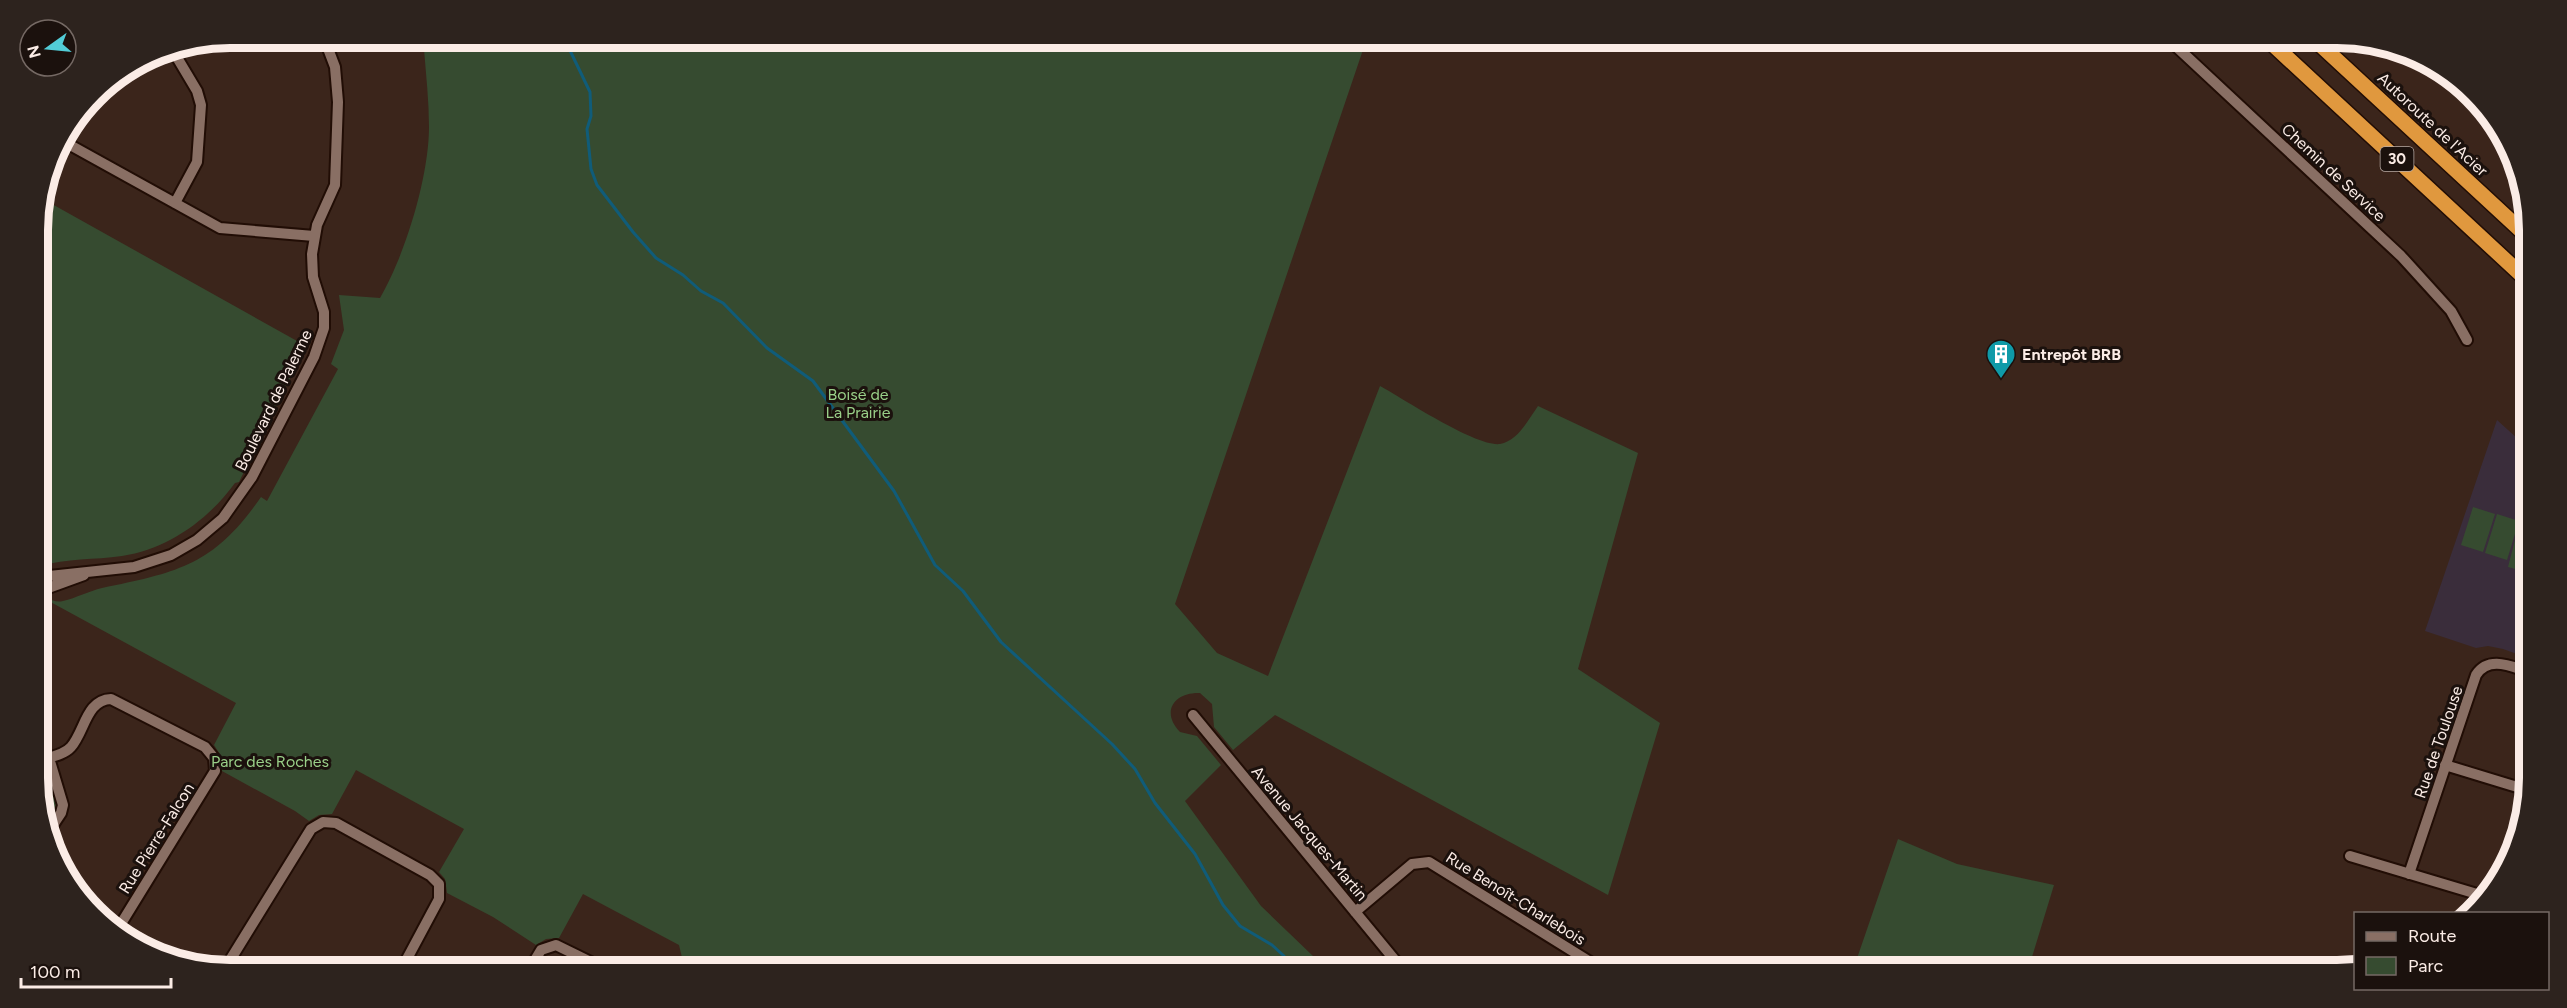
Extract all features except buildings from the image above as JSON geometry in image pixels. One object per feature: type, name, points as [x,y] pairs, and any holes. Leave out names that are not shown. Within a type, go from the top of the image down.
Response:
[{"type":"highway","name":"30","points":[[2277,48],[2519,273]]},
{"type":"highway","name":"Autoroute de l'Acier","points":[[2324,48],[2519,229]]},
{"type":"street","name":"Boulevard de Palerme","points":[[48,576],[134,567],[171,555],[204,535],[237,502],[305,374],[323,336],[324,312],[312,272],[314,236],[333,191],[336,172],[337,81],[328,48]]},
{"type":"street","name":"Chemin de Service","points":[[2178,48],[2401,256],[2451,311],[2467,340]]},
{"type":"street","points":[[175,203],[197,162],[201,105],[197,92],[176,56]]},
{"type":"street","points":[[70,145],[226,229],[295,232],[314,236]]},
{"type":"street","name":"Boulevard de Palerme","points":[[48,588],[87,573]]},
{"type":"street","name":"Rue de Toulouse","points":[[2409,874],[2479,670],[2487,665],[2496,664],[2519,670]]},
{"type":"street","name":"Rue Pierre-Falcon","points":[[48,758],[70,748],[93,706],[103,700],[111,699],[205,747],[214,758],[215,768],[212,775],[121,923]]},
{"type":"street","name":"Avenue Jacques-Martin","points":[[1193,715],[1394,960]]},
{"type":"street","points":[[2445,765],[2519,787]]},
{"type":"street","name":"Rue Pierre-Falcon","points":[[48,767],[63,805],[55,823]]},
{"type":"street","points":[[230,960],[310,829],[327,821],[336,823],[430,875],[439,884],[440,899],[406,960]]},
{"type":"street","points":[[2350,856],[2477,894]]},
{"type":"street","name":"Rue Benoît-Charlebois","points":[[1355,912],[1412,864],[1429,862],[1587,960]]},
{"type":"street","points":[[536,960],[542,950],[556,945],[587,960]]},
{"type":"shaded area","points":[[2497,420],[2519,440],[2519,658],[2516,658],[2517,654],[2503,649],[2488,646],[2476,648],[2425,631]]},
{"type":"green space","name":"Boisé de La Prairie","points":[[413,48],[1364,48],[1175,604],[1217,653],[1268,676],[1380,386],[1458,430],[1489,443],[1500,444],[1512,439],[1538,406],[1638,453],[1578,669],[1660,723],[1608,895],[1275,715],[1233,750],[1214,727],[1212,704],[1200,693],[1177,699],[1171,710],[1171,717],[1180,732],[1197,736],[1221,765],[1185,801],[1261,906],[1316,960],[683,960],[679,945],[583,894],[559,938],[546,939],[536,945],[493,917],[447,893],[445,879],[439,872],[464,829],[356,770],[332,814],[319,815],[309,821],[222,771],[221,756],[214,745],[236,703],[48,600],[63,601],[97,589],[153,577],[193,562],[227,538],[261,497],[267,501],[338,369],[331,364],[344,330],[339,295],[380,298],[398,260],[414,215],[428,147],[428,98],[424,49]]},
{"type":"green space","points":[[51,203],[306,346],[239,482],[235,483],[200,521],[171,540],[139,552],[122,556],[48,564],[48,218]]},
{"type":"green space","points":[[2473,507],[2495,514],[2483,552],[2461,545]]},
{"type":"green space","points":[[2497,514],[2519,521],[2507,560],[2485,553]]},
{"type":"green space","points":[[2515,540],[2519,541],[2519,570],[2508,567]]},
{"type":"green space","points":[[48,777],[56,805],[52,813]]},
{"type":"green space","points":[[1898,839],[1957,864],[2054,885],[2031,960],[1856,960]]},
{"type":"waterway","points":[[569,48],[590,92],[591,116],[587,129],[591,169],[597,185],[633,232],[656,258],[683,275],[701,291],[723,303],[767,348],[813,381],[894,491],[935,565],[963,591],[1001,642],[1112,744],[1135,769],[1155,803],[1195,854],[1223,905],[1240,926],[1272,945],[1286,960]]},
{"type":"place","name":"Entrepôt BRB","points":[[2001,380]]},
{"type":"park label","name":"Parc des Roches","points":[[270,761]]}]
